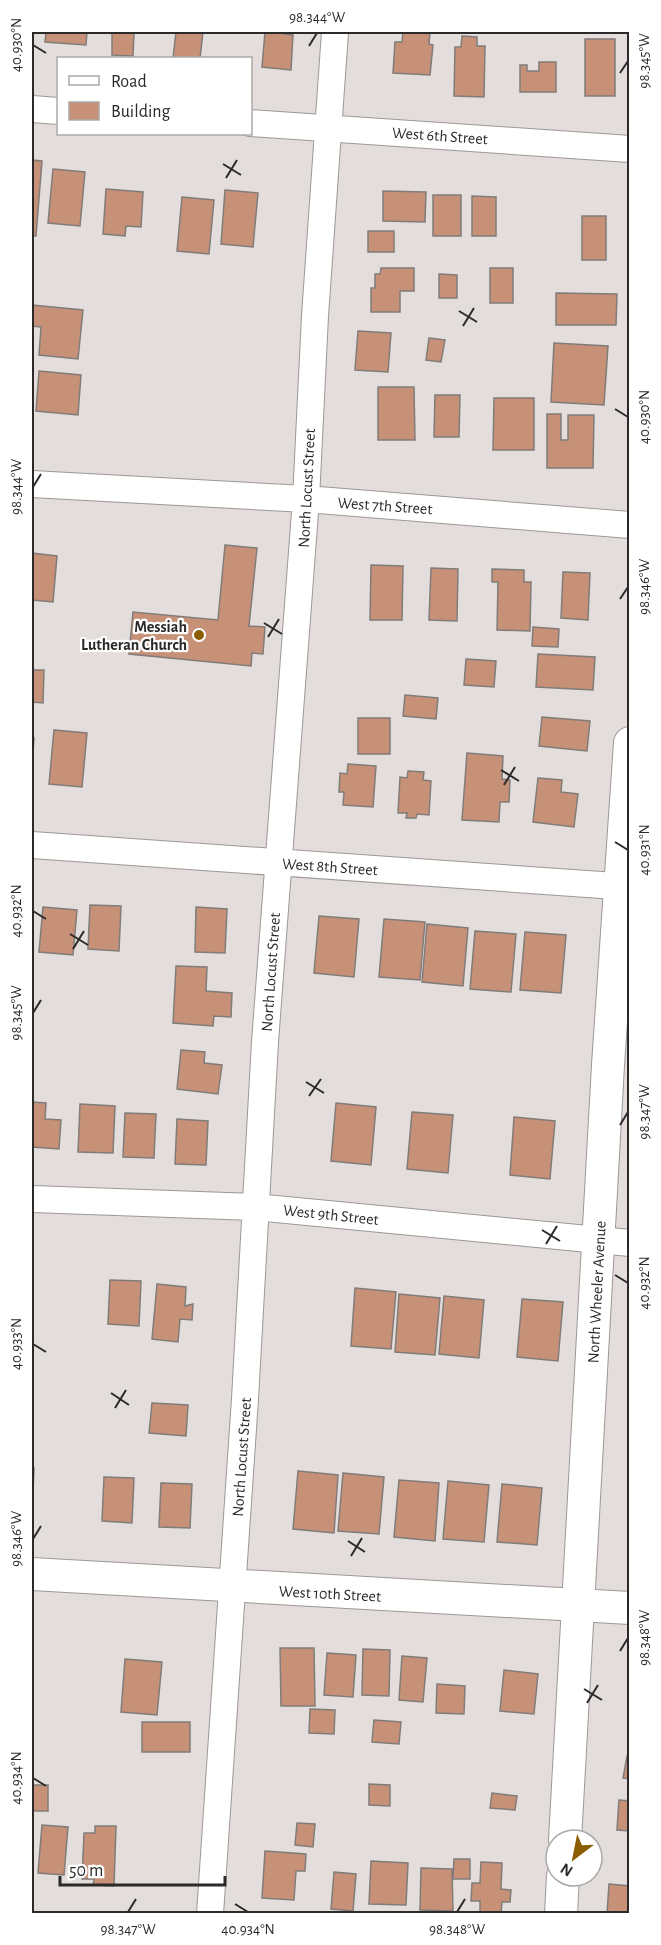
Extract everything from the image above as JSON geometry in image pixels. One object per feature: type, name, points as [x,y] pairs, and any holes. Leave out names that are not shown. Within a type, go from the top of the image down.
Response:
[{"type":"street","name":"North Locust Street","points":[[210,1914],[245,1400],[255,1207],[306,499],[335,32]]},
{"type":"street","points":[[32,109],[57,111]]},
{"type":"street","name":"West 6th Street","points":[[252,123],[630,149]]},
{"type":"street","name":"West 7th Street","points":[[32,484],[306,499],[630,525]]},
{"type":"street","name":"North Wheeler Avenue","points":[[566,1828],[599,1241],[624,887],[630,743]]},
{"type":"street","name":"West 8th Street","points":[[32,845],[624,887]]},
{"type":"street","name":"West 9th Street","points":[[32,1199],[255,1207],[630,1243]]},
{"type":"street","name":"West 10th Street","points":[[32,1574],[630,1608]]},
{"type":"street","points":[[561,1914],[562,1888]]},
{"type":"building","points":[[46,32],[87,32],[86,45],[45,42]]},
{"type":"building","points":[[112,32],[134,32],[133,56],[112,55]]},
{"type":"building","points":[[176,32],[203,32],[200,57],[173,57]]},
{"type":"building","points":[[265,32],[285,32],[285,34],[293,35],[291,70],[262,67]]},
{"type":"building","points":[[403,32],[430,32],[429,44],[433,45],[430,75],[393,73],[395,42],[402,42]]},
{"type":"building","points":[[462,36],[477,37],[477,46],[485,46],[484,97],[454,96],[455,47],[461,47]]},
{"type":"building","points":[[585,39],[615,39],[615,96],[585,96]]},
{"type":"building","points":[[539,62],[556,62],[556,92],[520,92],[520,65],[527,65],[527,71],[539,71]]},
{"type":"building","points":[[32,160],[42,161],[36,236],[32,236]]},
{"type":"building","points":[[53,169],[85,172],[80,226],[48,223]]},
{"type":"building","points":[[106,189],[143,192],[141,227],[126,226],[125,236],[103,234]]},
{"type":"building","points":[[225,190],[258,193],[253,247],[221,244]]},
{"type":"building","points":[[383,191],[426,192],[425,222],[383,221]]},
{"type":"building","points":[[433,195],[461,195],[461,236],[433,236]]},
{"type":"building","points":[[472,196],[496,197],[496,236],[472,236]]},
{"type":"building","points":[[182,197],[214,200],[209,254],[177,251]]},
{"type":"building","points":[[582,216],[606,216],[606,260],[582,260]]},
{"type":"building","points":[[368,231],[394,231],[394,252],[368,252]]},
{"type":"building","points":[[381,268],[414,268],[414,291],[400,291],[400,312],[371,312],[371,288],[375,288],[375,274],[380,274]]},
{"type":"building","points":[[490,268],[513,268],[513,303],[490,303]]},
{"type":"building","points":[[439,274],[457,275],[457,298],[439,298]]},
{"type":"building","points":[[556,293],[617,294],[616,325],[556,325]]},
{"type":"building","points":[[32,305],[83,310],[78,359],[39,355],[41,327],[32,326]]},
{"type":"building","points":[[358,331],[391,333],[388,372],[355,370]]},
{"type":"building","points":[[429,338],[445,340],[441,362],[426,360]]},
{"type":"building","points":[[554,343],[608,346],[604,405],[551,402]]},
{"type":"building","points":[[39,371],[81,375],[78,415],[36,411]]},
{"type":"building","points":[[378,387],[414,387],[415,440],[378,440]]},
{"type":"building","points":[[435,395],[460,395],[459,437],[434,437]]},
{"type":"building","points":[[494,398],[534,398],[534,450],[493,450]]},
{"type":"building","points":[[547,414],[561,414],[561,440],[568,440],[568,415],[594,415],[593,468],[547,468]]},
{"type":"building","points":[[225,545],[257,548],[249,626],[265,627],[263,654],[252,653],[251,666],[129,654],[133,612],[218,620]]},
{"type":"building","points":[[32,553],[57,556],[53,602],[32,600]]},
{"type":"building","points":[[371,565],[403,566],[402,620],[370,620]]},
{"type":"building","points":[[431,568],[458,569],[457,621],[429,620]]},
{"type":"building","points":[[492,569],[524,570],[524,582],[531,582],[530,631],[497,630],[498,582],[492,582]]},
{"type":"building","points":[[563,572],[590,573],[588,620],[561,618]]},
{"type":"building","points":[[533,627],[559,629],[558,647],[532,646]]},
{"type":"building","points":[[538,654],[595,657],[593,690],[536,687]]},
{"type":"building","points":[[466,659],[496,661],[494,687],[464,685]]},
{"type":"building","points":[[32,670],[44,670],[43,703],[32,702]]},
{"type":"building","points":[[405,695],[438,698],[436,719],[403,716]]},
{"type":"building","points":[[542,717],[590,721],[587,751],[539,746]]},
{"type":"building","points":[[358,718],[390,718],[390,754],[358,754]]},
{"type":"building","points":[[54,730],[87,733],[82,787],[49,784]]},
{"type":"building","points":[[32,738],[34,738],[32,767]]},
{"type":"building","points":[[467,753],[503,756],[502,779],[510,780],[509,802],[500,802],[499,822],[462,820]]},
{"type":"building","points":[[348,764],[376,766],[373,807],[343,805],[344,792],[339,792],[340,773],[347,774]]},
{"type":"building","points":[[408,771],[424,772],[423,780],[431,781],[429,815],[417,814],[416,818],[406,818],[407,813],[398,813],[400,777],[407,778]]},
{"type":"building","points":[[538,778],[562,780],[561,792],[578,794],[574,827],[533,822]]},
{"type":"building","points":[[90,905],[121,906],[119,951],[88,949]]},
{"type":"building","points":[[43,907],[77,910],[73,955],[39,952]]},
{"type":"building","points":[[196,907],[227,909],[225,953],[195,952]]},
{"type":"building","points":[[319,916],[359,919],[354,977],[314,973]]},
{"type":"building","points":[[384,919],[425,922],[420,980],[379,977]]},
{"type":"building","points":[[427,924],[468,928],[463,986],[422,982]]},
{"type":"building","points":[[475,931],[516,934],[511,992],[470,989]]},
{"type":"building","points":[[525,932],[566,935],[561,993],[520,990]]},
{"type":"building","points":[[176,966],[207,967],[206,991],[232,993],[231,1017],[214,1016],[213,1026],[173,1023]]},
{"type":"building","points":[[181,1050],[205,1052],[204,1063],[222,1065],[218,1094],[177,1089]]},
{"type":"building","points":[[32,1102],[46,1103],[45,1119],[61,1120],[59,1149],[32,1147]]},
{"type":"building","points":[[336,1103],[376,1107],[371,1165],[331,1161]]},
{"type":"building","points":[[80,1104],[115,1106],[113,1153],[78,1152]]},
{"type":"building","points":[[412,1112],[453,1115],[448,1173],[407,1169]]},
{"type":"building","points":[[125,1113],[156,1114],[154,1158],[123,1157]]},
{"type":"building","points":[[514,1117],[555,1121],[550,1179],[510,1175]]},
{"type":"building","points":[[177,1119],[208,1121],[206,1165],[175,1164]]},
{"type":"building","points":[[110,1280],[141,1281],[139,1326],[108,1324]]},
{"type":"building","points":[[157,1284],[186,1287],[185,1306],[193,1304],[192,1320],[180,1319],[178,1342],[152,1339]]},
{"type":"building","points":[[355,1288],[396,1292],[391,1349],[351,1346]]},
{"type":"building","points":[[399,1294],[440,1298],[435,1355],[395,1352]]},
{"type":"building","points":[[444,1296],[484,1300],[479,1358],[439,1354]]},
{"type":"building","points":[[522,1299],[563,1302],[558,1361],[517,1357]]},
{"type":"building","points":[[152,1403],[188,1405],[186,1436],[149,1433]]},
{"type":"building","points":[[32,1468],[34,1468],[32,1513]]},
{"type":"building","points":[[298,1471],[338,1475],[334,1533],[293,1529]]},
{"type":"building","points":[[343,1473],[384,1477],[379,1534],[338,1531]]},
{"type":"building","points":[[104,1477],[134,1478],[132,1523],[102,1521]]},
{"type":"building","points":[[399,1480],[439,1483],[435,1541],[394,1537]]},
{"type":"building","points":[[448,1481],[489,1485],[484,1542],[443,1539]]},
{"type":"building","points":[[161,1483],[192,1484],[190,1528],[159,1527]]},
{"type":"building","points":[[502,1484],[542,1488],[537,1545],[497,1542]]},
{"type":"building","points":[[280,1648],[314,1648],[315,1706],[281,1706]]},
{"type":"building","points":[[363,1649],[390,1650],[389,1696],[362,1695]]},
{"type":"building","points":[[327,1653],[356,1655],[353,1697],[324,1695]]},
{"type":"building","points":[[402,1656],[427,1658],[423,1702],[399,1700]]},
{"type":"building","points":[[125,1659],[162,1662],[157,1715],[121,1712]]},
{"type":"building","points":[[504,1670],[538,1674],[534,1714],[500,1711]]},
{"type":"building","points":[[437,1684],[465,1686],[464,1714],[436,1713]]},
{"type":"building","points":[[310,1709],[335,1710],[334,1734],[309,1733]]},
{"type":"building","points":[[374,1720],[401,1722],[399,1744],[372,1742]]},
{"type":"building","points":[[142,1722],[190,1722],[190,1752],[142,1752]]},
{"type":"building","points":[[627,1756],[630,1756],[630,1779],[623,1778]]},
{"type":"building","points":[[369,1784],[390,1785],[390,1806],[369,1805]]},
{"type":"building","points":[[32,1785],[48,1785],[48,1811],[32,1811]]},
{"type":"building","points":[[492,1793],[517,1796],[515,1810],[490,1808]]},
{"type":"building","points":[[619,1800],[630,1801],[630,1831],[617,1830]]},
{"type":"building","points":[[297,1823],[315,1824],[313,1847],[295,1845]]},
{"type":"building","points":[[42,1825],[68,1827],[64,1875],[38,1873]]},
{"type":"building","points":[[95,1826],[116,1826],[114,1886],[93,1885],[94,1879],[82,1879],[84,1833],[95,1833]]},
{"type":"building","points":[[265,1851],[306,1854],[305,1871],[296,1871],[294,1900],[262,1898]]},
{"type":"building","points":[[454,1859],[470,1859],[470,1879],[453,1879]]},
{"type":"building","points":[[371,1861],[408,1863],[406,1905],[369,1904]]},
{"type":"building","points":[[481,1862],[502,1863],[501,1889],[511,1890],[510,1902],[502,1902],[501,1914],[480,1914],[480,1901],[471,1901],[472,1883],[480,1883]]},
{"type":"building","points":[[421,1868],[452,1869],[453,1911],[420,1910]]},
{"type":"building","points":[[334,1872],[356,1874],[353,1911],[331,1909]]},
{"type":"building","points":[[609,1884],[630,1886],[630,1914],[607,1914]]},
{"type":"place","name":"Messiah Lutheran Church","points":[[199,635]]}]
